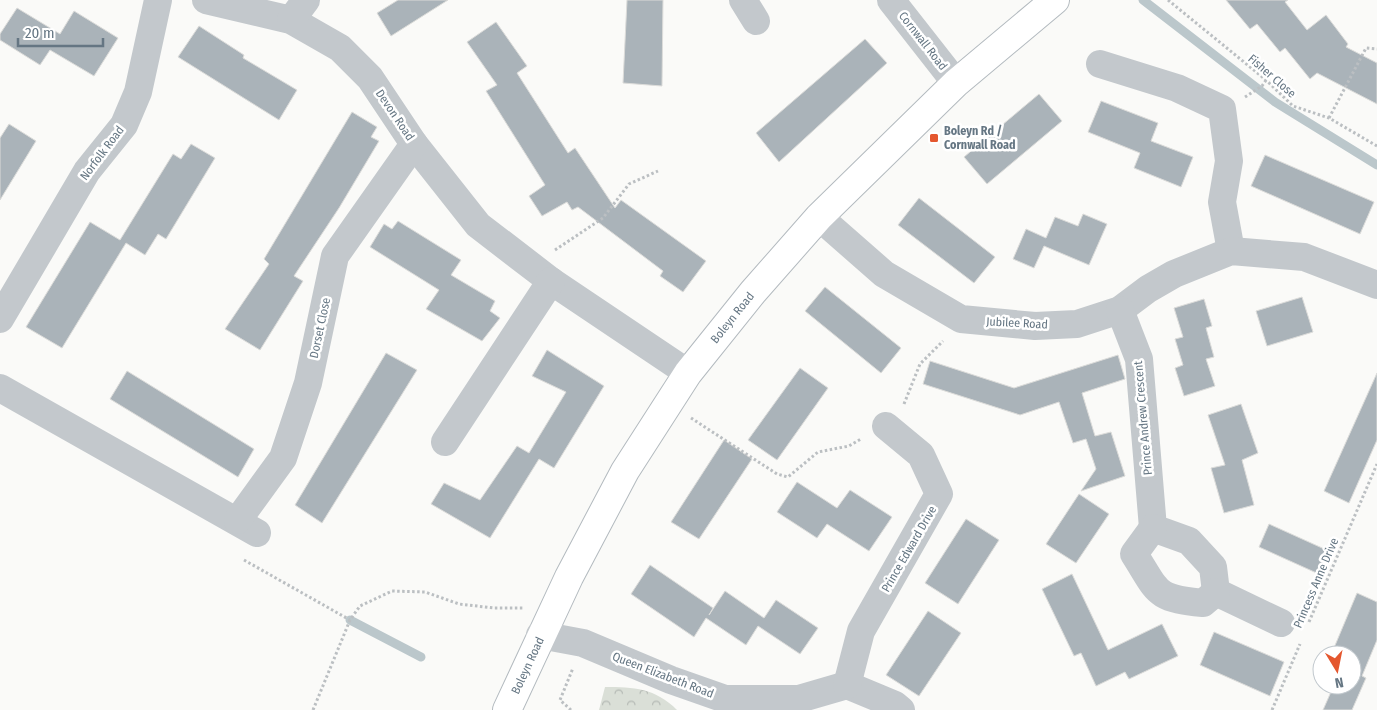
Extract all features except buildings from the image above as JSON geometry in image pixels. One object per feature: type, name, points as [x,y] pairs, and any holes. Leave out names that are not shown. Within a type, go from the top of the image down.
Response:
[{"type":"street","name":"Norfolk Road","points":[[0,319],[87,170],[124,125],[138,92],[158,0]]},
{"type":"street","name":"Devon Road","points":[[206,0],[298,10],[370,78],[414,144],[478,225],[545,276],[688,373]]},
{"type":"street","name":"Cornwall Road","points":[[891,0],[956,83]]},
{"type":"street","name":"Boleyn Road","points":[[507,710],[540,635],[625,471],[688,373],[753,292],[819,217],[956,83],[1055,0]]},
{"type":"street","points":[[1100,64],[1177,88],[1222,109],[1229,161],[1222,202],[1231,251]]},
{"type":"street","name":"Dorset Close","points":[[0,388],[248,526],[283,458],[308,383],[334,256],[414,144]]},
{"type":"street","name":"Jubilee Road","points":[[819,217],[884,274],[961,319],[1035,326],[1077,324],[1120,310],[1148,289],[1174,274],[1231,251],[1304,257],[1377,285]]},
{"type":"street","points":[[445,442],[545,276]]},
{"type":"street","name":"Prince Andrew Crescent","points":[[1120,310],[1139,359],[1153,528]]},
{"type":"street","name":"Prince Edward Drive","points":[[847,685],[861,631],[939,494],[921,455],[886,426]]},
{"type":"street","points":[[1153,528],[1189,541],[1213,567],[1216,592],[1203,602],[1173,600],[1158,592],[1134,554],[1153,528]]},
{"type":"street","points":[[1216,592],[1297,629]]},
{"type":"street","name":"Queen Elizabeth Road","points":[[540,635],[583,643],[671,680],[725,699],[799,699],[847,685]]},
{"type":"street","points":[[847,685],[895,705],[900,710]]},
{"type":"path","name":"Fisher Close","points":[[1168,0],[1266,80],[1293,106],[1329,118],[1377,146]]},
{"type":"path","points":[[1173,0],[1173,5]]},
{"type":"path","points":[[1329,118],[1366,48],[1377,49]]},
{"type":"path","points":[[1243,98],[1262,86],[1266,80]]},
{"type":"path","points":[[545,276],[553,251],[603,218],[629,184],[658,171]]},
{"type":"path","points":[[668,404],[777,474],[788,477],[818,452],[849,446],[886,426],[903,404],[920,364],[961,319]]},
{"type":"path","name":"Princess Anne Drive","points":[[1272,710],[1297,629],[1377,464]]},
{"type":"path","points":[[313,710],[350,620],[360,606],[392,591],[426,592],[460,604],[494,608],[524,608],[528,600]]},
{"type":"path","points":[[571,710],[560,700],[583,643]]},
{"type":"green space","points":[[605,687],[644,690],[661,697],[677,710],[599,710]]},
{"type":"waterway","points":[[1143,0],[1275,102],[1377,165]]},
{"type":"waterway","points":[[350,620],[421,657]]},
{"type":"place","name":"Boleyn Rd / Cornwall Road","points":[[934,138]]}]
